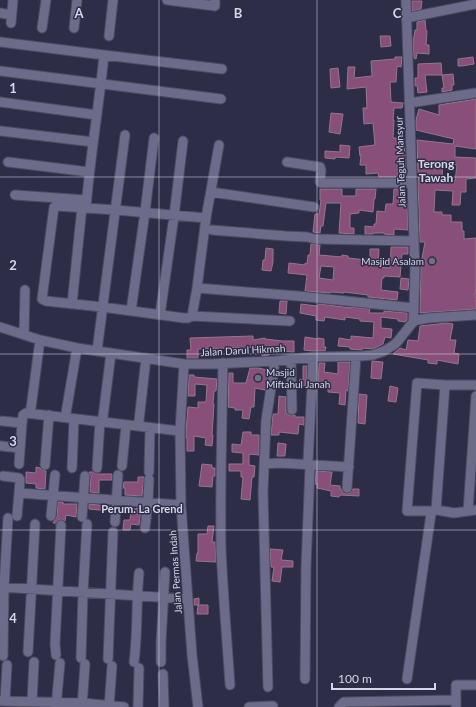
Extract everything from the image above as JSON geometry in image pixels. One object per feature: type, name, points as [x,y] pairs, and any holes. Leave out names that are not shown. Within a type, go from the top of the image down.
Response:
[{"type":"street","points":[[0,14],[11,19],[13,0]]},
{"type":"street","points":[[42,28],[46,0]]},
{"type":"street","points":[[74,28],[77,0]]},
{"type":"street","points":[[109,36],[113,0]]},
{"type":"street","points":[[167,0],[215,6],[215,0]]},
{"type":"street","name":"Jalan Teguh Mansyur","points":[[406,0],[415,270],[413,322]]},
{"type":"street","points":[[406,18],[476,4]]},
{"type":"street","points":[[0,42],[222,69]]},
{"type":"street","points":[[72,304],[104,55]]},
{"type":"street","points":[[0,71],[221,99]]},
{"type":"street","points":[[409,103],[476,94]]},
{"type":"street","points":[[0,102],[97,115]]},
{"type":"street","points":[[1,131],[93,142]]},
{"type":"street","points":[[97,351],[125,135]]},
{"type":"street","points":[[131,311],[154,138]]},
{"type":"street","points":[[160,315],[183,141]]},
{"type":"street","points":[[192,316],[206,218],[219,145]]},
{"type":"street","points":[[8,162],[89,172]]},
{"type":"street","points":[[287,162],[320,167],[321,183],[412,183]]},
{"type":"street","points":[[211,192],[314,206]]},
{"type":"street","points":[[15,195],[116,210],[206,218]]},
{"type":"street","points":[[85,205],[54,207],[42,299],[46,301],[184,318],[192,316],[290,321]]},
{"type":"street","points":[[212,230],[307,237],[315,239],[414,241]]},
{"type":"street","points":[[197,288],[298,296],[414,308]]},
{"type":"street","points":[[24,335],[25,290]]},
{"type":"street","points":[[413,322],[429,318],[476,315]]},
{"type":"street","name":"Jalan Darul Hikmah","points":[[0,327],[40,340],[77,348],[184,364],[275,361],[313,357],[356,357],[373,355],[389,349],[398,342],[413,322]]},
{"type":"street","points":[[31,408],[40,340]]},
{"type":"street","points":[[72,468],[70,416],[77,348]]},
{"type":"street","points":[[97,468],[111,353]]},
{"type":"street","points":[[304,679],[310,465],[308,461],[313,357]]},
{"type":"street","points":[[347,488],[356,357]]},
{"type":"street","points":[[139,421],[146,358]]},
{"type":"street","points":[[292,359],[292,410]]},
{"type":"street","points":[[268,687],[263,512],[264,464],[266,420],[275,361]]},
{"type":"street","points":[[223,363],[221,474],[222,548],[230,685]]},
{"type":"street","name":"Jalan Permas Indah","points":[[184,364],[180,431],[181,505],[192,655],[198,707]]},
{"type":"street","points":[[476,385],[417,383],[407,511],[434,510],[454,513],[472,511],[476,396]]},
{"type":"street","points":[[407,679],[429,518],[434,510],[445,385]]},
{"type":"street","points":[[19,464],[22,423],[23,415],[25,413],[102,419],[126,425],[180,431]]},
{"type":"street","points":[[45,464],[49,415]]},
{"type":"street","points":[[2,421],[22,423]]},
{"type":"street","points":[[122,466],[126,425]]},
{"type":"street","points":[[145,528],[148,502],[150,428]]},
{"type":"street","points":[[1,446],[20,448]]},
{"type":"street","points":[[264,464],[349,467]]},
{"type":"street","points":[[50,516],[55,475]]},
{"type":"street","points":[[115,522],[118,475]]},
{"type":"street","points":[[3,476],[19,478],[20,480],[17,516]]},
{"type":"street","points":[[82,705],[85,521],[83,497],[85,476]]},
{"type":"street","points":[[19,493],[181,505]]},
{"type":"street","points":[[3,656],[1,644],[3,532],[8,518]]},
{"type":"street","points":[[28,652],[35,524]]},
{"type":"street","points":[[56,705],[58,659],[55,644],[61,525]]},
{"type":"street","points":[[109,706],[110,594],[113,532]]},
{"type":"street","points":[[161,662],[165,572]]},
{"type":"street","points":[[138,707],[136,647],[139,573]]},
{"type":"street","points":[[2,587],[188,599]]},
{"type":"street","points":[[29,703],[34,662]]},
{"type":"street","points":[[4,671],[2,701],[56,705],[124,707]]},
{"type":"street","points":[[163,674],[164,707]]},
{"type":"street","points":[[339,707],[344,702],[456,703],[456,685],[476,685]]},
{"type":"street","points":[[249,707],[273,706]]},
{"type":"building","points":[[412,1],[422,1],[421,9],[412,11]]},
{"type":"building","points":[[425,20],[427,31],[426,45],[429,45],[429,54],[417,53],[416,59],[414,58],[413,43],[415,30],[417,30],[417,22]]},
{"type":"building","points":[[380,36],[390,36],[391,46],[381,47]]},
{"type":"building","points":[[395,57],[402,57],[401,67],[397,66],[396,82],[390,82],[391,102],[403,103],[402,108],[394,108],[393,138],[404,138],[406,177],[379,177],[378,173],[366,174],[366,165],[360,165],[361,155],[360,156],[359,147],[375,145],[373,123],[364,124],[363,108],[367,108],[366,87],[347,89],[348,67],[355,67],[354,78],[372,76],[371,61],[395,59]]},
{"type":"building","points":[[473,57],[474,64],[458,66],[458,59]]},
{"type":"building","points":[[441,63],[442,75],[425,75],[427,92],[418,93],[417,85],[415,86],[415,78],[418,78],[418,64]]},
{"type":"building","points":[[338,68],[340,87],[331,88],[330,69]]},
{"type":"building","points":[[453,74],[454,85],[452,85],[452,90],[442,92],[442,88],[444,88],[442,75]]},
{"type":"building","points":[[476,99],[476,149],[455,146],[455,157],[476,158],[476,178],[466,179],[466,192],[461,192],[460,205],[452,205],[453,191],[435,190],[434,212],[442,212],[442,215],[451,215],[451,222],[462,222],[464,239],[476,238],[476,309],[420,313],[421,264],[425,242],[420,242],[417,140],[453,144],[454,139],[416,130],[416,120],[419,109],[439,115],[439,105]],"holes":[[[443,163],[457,165],[455,181],[442,181]]]},
{"type":"building","points":[[331,113],[343,114],[340,134],[329,132]]},
{"type":"building","points":[[340,145],[350,146],[349,158],[325,158],[325,151],[340,152]]},
{"type":"building","points":[[320,189],[342,189],[342,196],[356,196],[356,189],[376,189],[373,212],[359,210],[359,213],[350,214],[350,228],[354,228],[354,234],[339,233],[341,203],[326,203],[323,226],[321,226],[320,233],[313,232],[315,214],[319,214],[321,200]]},
{"type":"building","points":[[394,189],[402,189],[401,204],[407,204],[408,230],[394,229],[394,235],[384,233],[365,234],[365,226],[374,227],[374,224],[376,224],[377,211],[385,212],[386,204],[393,204]]},
{"type":"building","points":[[311,244],[320,245],[319,255],[342,257],[342,255],[348,256],[348,258],[367,260],[367,258],[370,259],[370,249],[379,249],[378,267],[390,268],[391,247],[408,247],[408,254],[402,254],[400,277],[384,276],[384,278],[382,278],[381,290],[398,292],[397,300],[368,297],[368,295],[344,292],[330,293],[305,291],[307,275],[288,273],[289,263],[305,265],[305,263],[307,264],[308,255],[310,255]],"holes":[[[321,266],[334,267],[333,280],[319,278]]]},
{"type":"building","points":[[266,248],[273,249],[271,271],[262,270]]},
{"type":"building","points":[[401,278],[409,279],[408,290],[400,289]]},
{"type":"building","points":[[280,301],[287,301],[286,314],[279,313]]},
{"type":"building","points":[[301,304],[317,306],[320,304],[370,309],[369,313],[384,313],[384,311],[407,313],[407,320],[405,322],[398,321],[398,319],[381,317],[381,328],[392,329],[391,338],[385,337],[383,344],[373,349],[350,349],[350,347],[338,346],[339,338],[351,340],[351,336],[373,338],[374,322],[360,321],[360,319],[345,317],[345,320],[325,317],[324,321],[316,320],[316,316],[300,313]]},
{"type":"building","points":[[447,323],[453,324],[450,340],[456,340],[454,353],[459,354],[458,364],[437,360],[437,364],[428,363],[428,360],[393,354],[400,348],[406,350],[408,340],[418,341],[420,326]]},
{"type":"building","points":[[253,336],[253,340],[265,338],[294,341],[294,352],[269,352],[269,355],[262,356],[263,347],[198,349],[198,358],[187,358],[187,350],[191,350],[190,338]]},
{"type":"building","points":[[305,337],[324,339],[324,347],[326,347],[325,351],[304,350]]},
{"type":"building","points":[[372,361],[383,362],[381,379],[371,378]]},
{"type":"building","points":[[338,362],[350,362],[348,391],[346,390],[345,405],[339,404],[340,393],[328,392],[328,387],[318,387],[319,363],[325,363],[324,372],[338,374]]},
{"type":"building","points":[[303,366],[307,366],[306,386],[299,385],[300,379],[303,380]]},
{"type":"building","points":[[250,368],[268,370],[265,390],[255,388],[254,407],[251,407],[249,419],[242,418],[243,410],[235,410],[235,408],[228,407],[229,373],[233,373],[233,383],[246,383]]},
{"type":"building","points":[[189,375],[194,375],[194,377],[217,379],[213,404],[212,446],[205,445],[206,438],[194,436],[194,451],[187,451],[186,431],[188,407],[198,408],[198,402],[206,402],[207,385],[195,384],[195,396],[188,396]]},
{"type":"building","points":[[390,386],[398,388],[396,402],[388,401]]},
{"type":"building","points":[[359,394],[367,395],[365,424],[358,423]]},
{"type":"building","points":[[279,396],[286,397],[286,413],[292,416],[295,415],[295,417],[304,417],[304,425],[299,424],[298,434],[279,432],[279,435],[271,435],[273,414],[278,414]]},
{"type":"building","points":[[243,432],[251,432],[251,435],[259,435],[259,455],[249,454],[249,465],[255,466],[254,477],[252,477],[250,500],[241,499],[243,477],[241,477],[241,471],[229,471],[229,464],[243,464],[243,453],[232,452],[232,444],[241,445]]},
{"type":"building","points":[[278,443],[286,444],[285,456],[277,456]]},
{"type":"building","points":[[202,464],[212,465],[212,468],[215,468],[215,476],[213,476],[212,487],[199,486]]},
{"type":"building","points":[[36,467],[46,471],[45,489],[36,488],[36,484],[26,483],[26,472],[36,473]]},
{"type":"building","points":[[316,471],[332,472],[330,485],[340,486],[343,493],[346,494],[350,493],[353,489],[359,489],[359,496],[331,496],[331,491],[317,488],[317,484],[315,484]]},
{"type":"building","points":[[89,472],[96,474],[112,474],[112,480],[99,480],[99,493],[90,492],[91,476]]},
{"type":"building","points":[[138,477],[144,477],[142,496],[125,495],[125,488],[123,488],[124,482],[138,482]]},
{"type":"building","points":[[58,502],[63,502],[63,504],[77,504],[76,517],[66,515],[65,521],[61,519],[56,523],[53,523],[57,517]]},
{"type":"building","points":[[89,504],[110,506],[110,511],[89,509]]},
{"type":"building","points":[[131,509],[141,509],[139,525],[131,524],[130,530],[123,530],[124,520],[130,520]]},
{"type":"building","points":[[208,526],[214,526],[212,542],[215,542],[216,562],[196,561],[198,553],[198,534],[207,534]]},
{"type":"building","points":[[270,549],[283,550],[281,560],[293,561],[293,567],[282,567],[280,582],[272,581],[274,567],[271,567]]},
{"type":"building","points":[[199,598],[198,605],[194,605],[194,599]]},
{"type":"building","points":[[198,605],[208,605],[208,614],[197,614]]},
{"type":"place","name":"Masjid Asalam","points":[[432,261]]},
{"type":"place","name":"Masjid Miftahul Janah","points":[[258,378]]},
{"type":"district","name":"Terong Tawah","points":[[436,170]]},
{"type":"district","name":"Perum. La Grend","points":[[142,508]]}]
